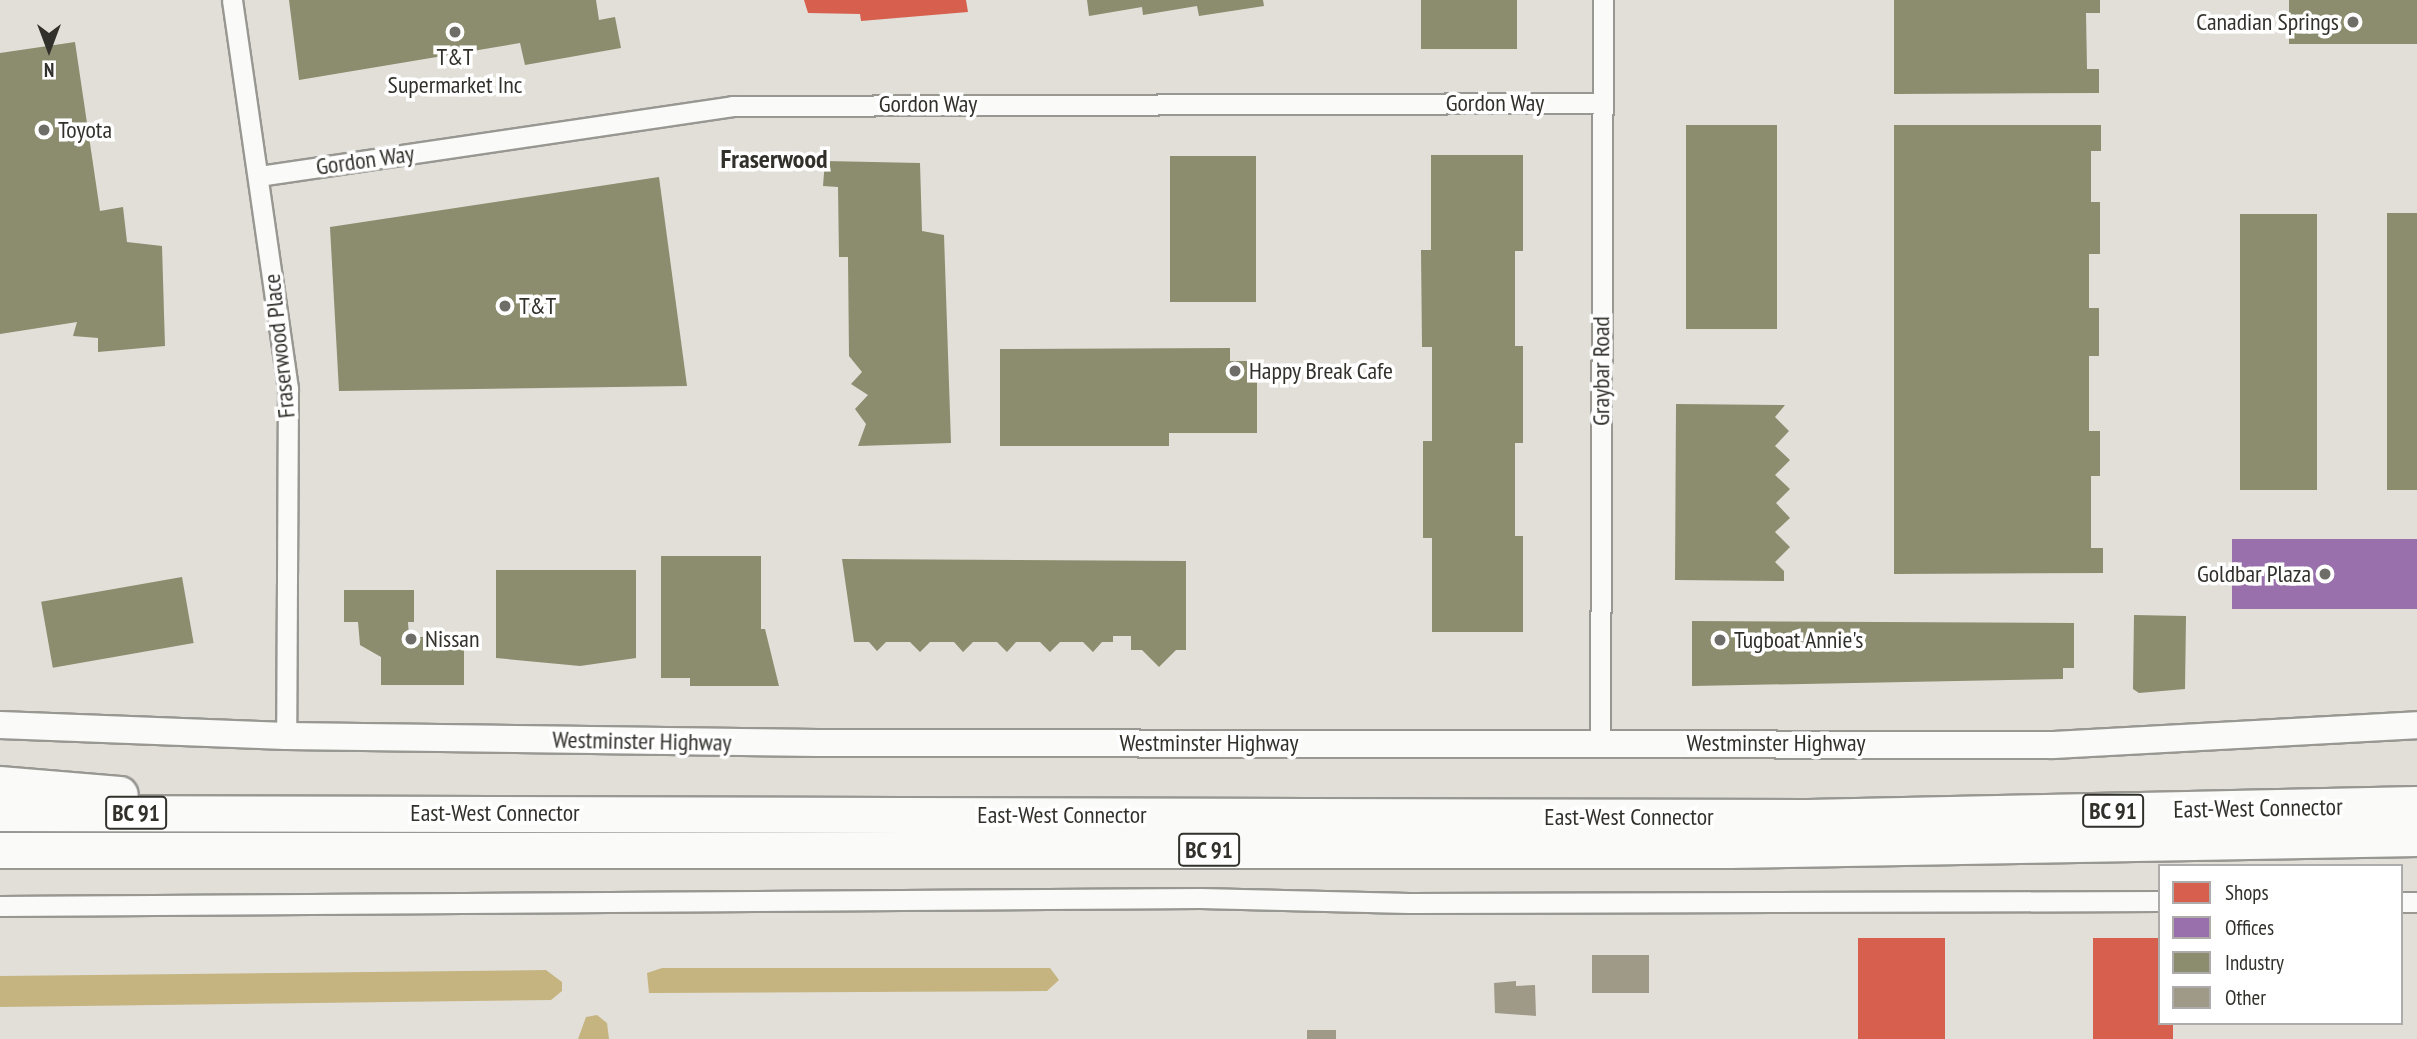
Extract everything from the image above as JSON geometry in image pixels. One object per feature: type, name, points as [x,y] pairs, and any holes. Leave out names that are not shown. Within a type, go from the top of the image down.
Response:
[{"type":"highway","points":[[0,784],[71,788],[273,813]]},
{"type":"highway","name":"East-West Connector","points":[[0,813],[1808,817],[2417,804]]},
{"type":"highway","name":"East-West Connector","points":[[0,850],[1729,850],[2417,838]]},
{"type":"main road","name":"Westminster Highway","points":[[0,725],[286,736],[818,743],[1600,741],[2053,745],[2417,724]]},
{"type":"street","name":"Fraserwood Place","points":[[232,0],[288,388],[286,736]]},
{"type":"street","name":"Graybar Road","points":[[1600,741],[1603,0]]},
{"type":"street","name":"Gordon Way","points":[[259,176],[732,106],[1603,103]]},
{"type":"street","points":[[0,905],[1149,898],[1409,903],[2158,901]]},
{"type":"shaded area","points":[[662,968],[1050,968],[1059,980],[1047,991],[649,993],[647,973]]},
{"type":"shaded area","points":[[546,970],[562,982],[562,991],[551,1000],[0,1007],[0,976]]},
{"type":"shaded area","points":[[597,1015],[607,1023],[609,1039],[578,1039],[586,1017]]},
{"type":"building: Shops","points":[[804,0],[966,0],[968,12],[861,21],[860,14],[808,13]]},
{"type":"building: Shops","points":[[1858,938],[1945,938],[1945,1039],[1858,1039]]},
{"type":"building: Shops","points":[[2093,938],[2158,938],[2158,1025],[2173,1025],[2173,1039],[2093,1039]]},
{"type":"building: Offices","name":"Goldbar Plaza","points":[[2232,539],[2417,539],[2417,609],[2232,609]]},
{"type":"building: Industry","name":"T&T Supermarket Inc","points":[[289,0],[596,0],[599,20],[615,17],[621,48],[525,65],[520,43],[299,80]]},
{"type":"building: Industry","points":[[1087,0],[1263,0],[1264,6],[1199,16],[1197,6],[1143,15],[1142,7],[1089,16]]},
{"type":"building: Industry","points":[[1421,0],[1517,0],[1517,49],[1421,49]]},
{"type":"building: Industry","points":[[1894,0],[2100,0],[2100,13],[2086,13],[2087,69],[2099,69],[2099,93],[1894,94]]},
{"type":"building: Industry","name":"Canadian Springs","points":[[2289,0],[2417,0],[2417,44],[2289,44]]},
{"type":"building: Industry","name":"Toyota","points":[[75,42],[100,211],[123,207],[127,242],[162,246],[165,346],[98,352],[98,338],[73,336],[77,322],[0,334],[0,53]]},
{"type":"building: Industry","points":[[1686,125],[1777,125],[1777,329],[1686,329]]},
{"type":"building: Industry","points":[[1894,125],[2101,125],[2101,151],[2091,151],[2091,202],[2100,202],[2100,254],[2089,254],[2089,308],[2099,308],[2099,356],[2089,356],[2089,431],[2100,431],[2100,476],[2091,476],[2091,548],[2103,548],[2103,573],[1894,574]]},
{"type":"building: Industry","points":[[1431,155],[1523,155],[1523,251],[1515,251],[1515,346],[1523,346],[1523,443],[1515,443],[1515,536],[1523,536],[1523,632],[1432,632],[1432,538],[1423,538],[1423,441],[1432,441],[1432,347],[1422,347],[1421,250],[1431,250]]},
{"type":"building: Industry","points":[[1170,156],[1256,156],[1256,302],[1170,302]]},
{"type":"building: Industry","points":[[825,161],[920,163],[922,231],[944,235],[951,443],[858,446],[866,424],[855,409],[868,395],[851,384],[862,372],[849,356],[848,257],[839,257],[838,187],[823,186]]},
{"type":"building: Industry","name":"T&T","points":[[659,177],[687,386],[339,391],[330,227]]},
{"type":"building: Industry","points":[[2387,213],[2417,213],[2417,490],[2387,490]]},
{"type":"building: Industry","points":[[2240,214],[2317,214],[2317,490],[2240,490]]},
{"type":"building: Industry","points":[[1230,348],[1230,361],[1257,361],[1257,433],[1169,433],[1169,446],[1000,446],[1000,349]]},
{"type":"building: Industry","points":[[1676,404],[1785,405],[1775,417],[1789,431],[1775,446],[1790,460],[1775,475],[1790,489],[1776,503],[1790,518],[1775,532],[1790,547],[1775,562],[1784,571],[1784,581],[1675,580]]},
{"type":"building: Industry","points":[[661,556],[761,556],[761,629],[765,629],[779,686],[690,686],[690,678],[661,678]]},
{"type":"building: Industry","points":[[842,559],[1186,561],[1186,650],[1176,650],[1159,667],[1142,650],[1131,650],[1131,636],[1113,636],[1113,642],[1102,642],[1093,652],[1083,642],[1060,642],[1050,652],[1040,642],[1016,642],[1007,652],[997,642],[973,642],[963,652],[954,642],[930,642],[920,652],[910,642],[886,642],[877,651],[869,642],[854,642]]},
{"type":"building: Industry","points":[[496,570],[636,570],[636,658],[580,666],[496,658]]},
{"type":"building: Industry","points":[[182,577],[194,643],[53,668],[41,602]]},
{"type":"building: Industry","name":"Nissan","points":[[344,590],[414,590],[414,622],[408,622],[409,637],[464,637],[464,685],[381,685],[381,657],[360,645],[358,622],[344,622]]},
{"type":"building: Industry","points":[[2134,615],[2186,616],[2185,689],[2139,693],[2133,689]]},
{"type":"building: Industry","points":[[1692,621],[2074,623],[2074,668],[2063,668],[2063,679],[1692,686]]},
{"type":"building: Other","points":[[1592,955],[1649,955],[1649,993],[1592,993]]},
{"type":"building: Other","points":[[1516,981],[1516,986],[1535,985],[1536,1016],[1495,1013],[1494,983]]},
{"type":"building: Other","points":[[1307,1030],[1336,1030],[1336,1039],[1307,1039]]},
{"type":"place","name":"Canadian Springs","points":[[2353,22]]},
{"type":"place","name":"T&T Supermarket Inc","points":[[455,32]]},
{"type":"place","name":"Toyota","points":[[44,130]]},
{"type":"place","name":"T&T","points":[[505,306]]},
{"type":"place","name":"Happy Break Cafe","points":[[1235,371]]},
{"type":"place","name":"Goldbar Plaza","points":[[2325,574]]},
{"type":"place","name":"Nissan","points":[[411,639]]},
{"type":"place","name":"Tugboat Annie's","points":[[1720,640]]},
{"type":"district","name":"Fraserwood","points":[[774,159]]}]
